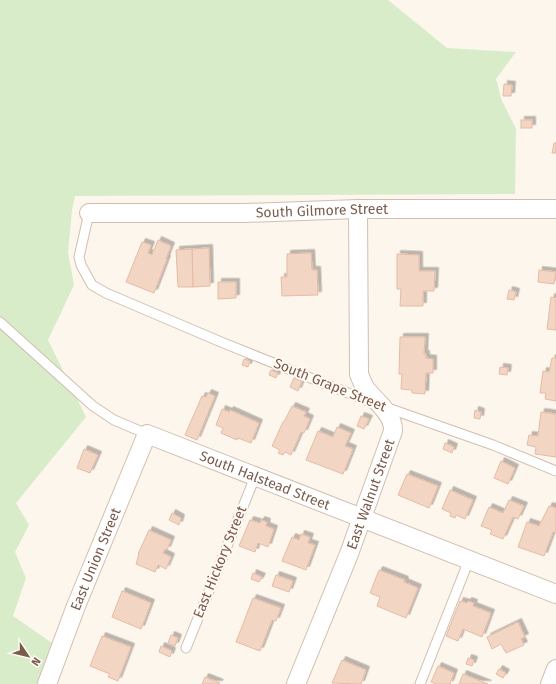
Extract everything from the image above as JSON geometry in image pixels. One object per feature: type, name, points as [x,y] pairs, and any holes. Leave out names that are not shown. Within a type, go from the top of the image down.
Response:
[{"type":"street","name":"South Gilmore Street","points":[[89,213],[245,213],[358,209],[556,209]]},
{"type":"street","name":"East Walnut Street","points":[[296,684],[362,519],[393,431],[393,423],[365,387],[359,374],[358,209]]},
{"type":"street","name":"South Halstead Street","points":[[147,434],[556,594]]},
{"type":"street","name":"East Union Street","points":[[47,684],[76,606],[147,434]]},
{"type":"street","points":[[550,684],[556,670]]},
{"type":"lane","name":"South Grape Street","points":[[89,213],[79,256],[81,265],[92,285],[106,293],[221,342],[381,406],[492,444],[556,471]]},
{"type":"lane","name":"South Halstead Street","points":[[0,322],[93,406],[114,420],[147,434]]},
{"type":"lane","name":"East Hickory Street","points":[[186,648],[255,476]]},
{"type":"lane","points":[[420,684],[469,560]]},
{"type":"green space","points":[[0,0],[388,0],[447,48],[516,52],[496,79],[502,101],[516,129],[515,194],[75,196],[72,210],[68,252],[74,285],[48,340],[86,417],[16,503],[29,525],[15,552],[26,578],[13,616],[55,645],[40,684],[0,684]]},
{"type":"building","points":[[504,84],[512,85],[511,96],[503,96]]},
{"type":"building","points":[[521,120],[532,120],[532,128],[521,128]]},
{"type":"building","points":[[554,143],[556,143],[556,153],[552,153]]},
{"type":"building","points":[[158,240],[171,246],[154,293],[126,282],[142,242],[151,245],[148,253],[152,255]]},
{"type":"building","points":[[209,248],[210,286],[193,287],[192,249]]},
{"type":"building","points":[[192,249],[193,287],[178,287],[176,250]]},
{"type":"building","points":[[311,253],[312,270],[317,270],[318,295],[282,296],[281,277],[287,277],[287,254]]},
{"type":"building","points":[[397,254],[419,255],[419,271],[435,271],[434,291],[423,291],[423,306],[400,306],[401,289],[397,289]]},
{"type":"building","points":[[539,270],[556,272],[554,284],[538,282]]},
{"type":"building","points":[[218,282],[236,282],[236,298],[218,299]]},
{"type":"building","points":[[509,290],[516,292],[514,300],[507,299]]},
{"type":"building","points":[[551,297],[556,298],[556,330],[547,329]]},
{"type":"building","points":[[400,337],[425,337],[424,354],[426,354],[426,358],[433,359],[433,373],[426,373],[425,394],[412,393],[412,390],[401,389],[402,374],[399,374]]},
{"type":"building","points":[[552,358],[556,358],[556,401],[545,399],[546,393],[540,393],[543,371],[549,372]]},
{"type":"building","points":[[244,359],[250,361],[248,367],[242,365]]},
{"type":"building","points":[[500,367],[508,368],[507,375],[499,374]]},
{"type":"building","points":[[271,370],[278,373],[276,378],[269,375]]},
{"type":"building","points":[[294,378],[302,381],[298,391],[290,387]]},
{"type":"building","points":[[208,393],[215,396],[197,440],[185,435],[202,396],[206,397]]},
{"type":"building","points":[[292,406],[306,412],[304,416],[310,419],[304,433],[301,432],[291,455],[285,452],[283,455],[278,453],[280,450],[272,446]]},
{"type":"building","points":[[222,409],[229,412],[230,410],[259,423],[251,443],[238,438],[237,440],[221,433],[223,428],[216,425]]},
{"type":"building","points":[[475,410],[481,412],[480,419],[474,418]]},
{"type":"building","points":[[541,412],[556,414],[556,457],[535,454],[536,447],[527,445],[529,435],[538,436]]},
{"type":"building","points":[[361,416],[369,419],[364,429],[357,426]]},
{"type":"building","points":[[337,427],[351,433],[345,446],[353,449],[343,474],[306,460],[318,431],[333,437]]},
{"type":"building","points":[[445,443],[454,447],[452,453],[443,449]]},
{"type":"building","points":[[84,449],[98,455],[90,473],[77,468]]},
{"type":"building","points":[[501,461],[515,468],[508,484],[494,478]]},
{"type":"building","points":[[407,474],[438,486],[429,508],[398,495]]},
{"type":"building","points":[[450,490],[473,500],[465,519],[456,515],[455,518],[450,516],[451,513],[442,509]]},
{"type":"building","points":[[509,500],[524,506],[518,519],[513,517],[503,539],[490,534],[492,530],[481,526],[489,507],[503,513]]},
{"type":"building","points":[[549,506],[556,508],[556,533],[553,532],[544,556],[518,547],[527,522],[539,526]]},
{"type":"building","points":[[172,513],[181,518],[179,525],[169,520]]},
{"type":"building","points":[[250,520],[260,523],[261,520],[267,522],[266,526],[274,529],[268,547],[258,543],[255,552],[239,546]]},
{"type":"building","points":[[149,530],[171,540],[167,550],[165,549],[163,553],[171,557],[166,569],[158,565],[155,572],[136,564],[138,554]]},
{"type":"building","points":[[301,534],[310,537],[308,543],[315,545],[306,570],[282,561],[292,537],[299,540]]},
{"type":"building","points":[[379,570],[405,580],[404,582],[418,588],[406,618],[377,606],[380,597],[370,593]]},
{"type":"building","points":[[253,573],[262,577],[259,582],[251,579]]},
{"type":"building","points":[[276,575],[293,581],[289,592],[272,586]]},
{"type":"building","points":[[122,591],[151,603],[141,629],[112,617]]},
{"type":"building","points":[[253,598],[281,608],[276,621],[272,620],[260,651],[236,642]]},
{"type":"building","points":[[460,601],[474,603],[473,606],[491,613],[482,637],[463,629],[458,641],[446,636]]},
{"type":"building","points":[[518,622],[525,637],[521,639],[524,645],[506,653],[501,644],[492,649],[487,637]]},
{"type":"building","points":[[171,635],[178,638],[175,646],[168,643]]},
{"type":"building","points":[[102,636],[131,647],[118,681],[108,677],[110,674],[90,666]]},
{"type":"building","points":[[161,646],[172,651],[170,657],[159,652]]},
{"type":"building","points":[[468,658],[474,660],[472,666],[466,664]]},
{"type":"building","points":[[342,660],[366,670],[361,684],[332,683]]},
{"type":"building","points":[[438,666],[454,673],[450,684],[436,684],[431,682]]},
{"type":"building","points":[[499,669],[506,673],[503,678],[496,674]]},
{"type":"building","points":[[463,674],[488,684],[459,684]]},
{"type":"building","points":[[205,677],[220,683],[202,684]]}]
